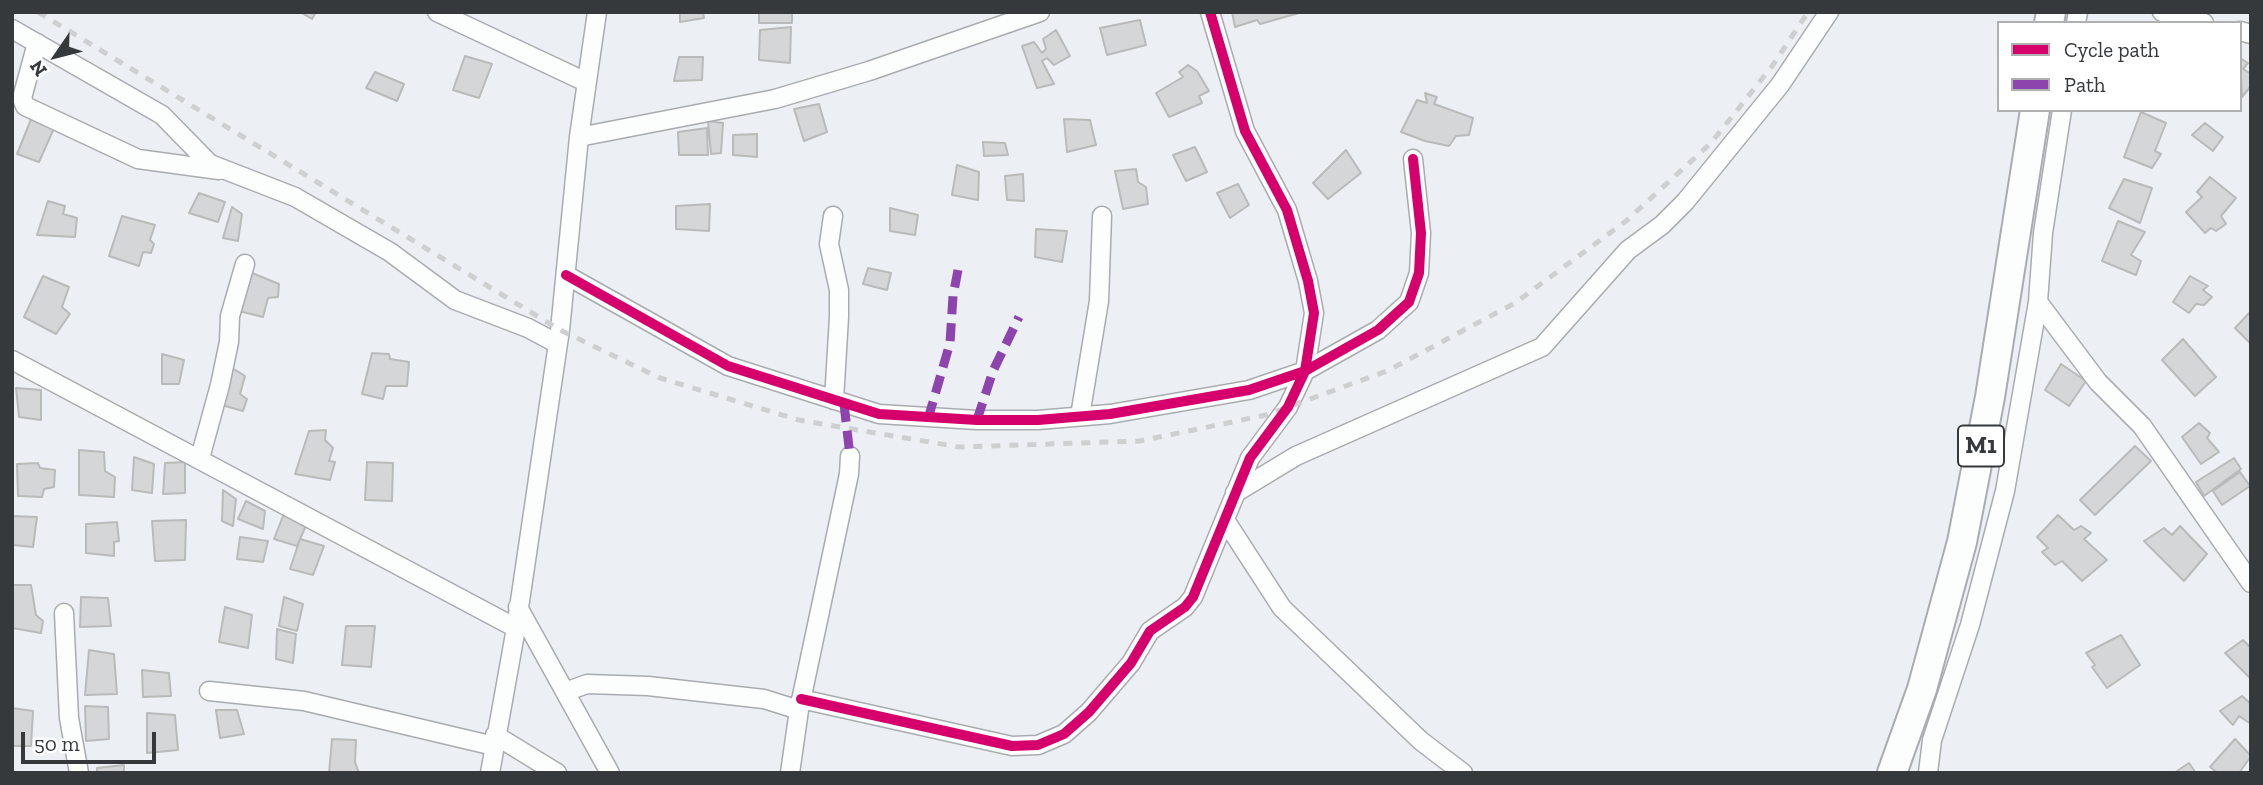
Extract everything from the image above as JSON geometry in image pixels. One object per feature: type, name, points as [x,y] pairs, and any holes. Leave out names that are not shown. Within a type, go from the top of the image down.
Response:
[{"type":"main road","name":"M1","points":[[1892,773],[1922,689],[1962,542],[1990,397],[2035,112]]},
{"type":"street","points":[[437,12],[586,82]]},
{"type":"street","points":[[490,773],[516,628],[558,344],[579,136],[597,12]]},
{"type":"street","points":[[565,691],[587,684],[648,686],[764,699],[1012,746],[1038,745],[1064,734],[1089,712],[1131,663],[1150,631],[1185,607],[1193,597],[1257,444],[1288,407],[1305,371],[1314,313],[1308,281],[1279,192],[1239,116],[1210,12]]},
{"type":"street","points":[[1234,494],[1296,456],[1542,347],[1628,250],[1662,225],[1685,202],[1780,85],[1829,12]]},
{"type":"street","points":[[2162,12],[2196,21]]},
{"type":"street","points":[[579,136],[775,99],[869,71],[1030,14]]},
{"type":"street","points":[[12,29],[162,115],[210,164],[223,170]]},
{"type":"street","points":[[37,43],[22,98],[25,106],[138,159],[223,170],[249,177],[295,197],[390,252],[455,300],[528,328],[558,344]]},
{"type":"street","points":[[1928,773],[1933,740],[1970,625],[2005,491],[2038,302],[2043,233],[2062,112]]},
{"type":"street","points":[[566,275],[728,366],[879,414],[928,419],[1038,420],[1080,416],[1249,390],[1305,371],[1378,330],[1400,311],[1414,292],[1419,274],[1421,233],[1413,159]]},
{"type":"street","points":[[833,216],[829,244],[839,290],[834,400]]},
{"type":"street","points":[[1080,416],[1099,301],[1102,216]]},
{"type":"street","points":[[200,458],[220,385],[229,342],[230,316],[245,264]]},
{"type":"street","points":[[2038,302],[2098,382],[2142,426],[2251,583]]},
{"type":"street","points":[[12,360],[516,628]]},
{"type":"street","points":[[790,773],[800,705],[849,474],[850,456]]},
{"type":"street","points":[[1225,520],[1282,608],[1421,741],[1463,773]]},
{"type":"street","points":[[518,607],[610,773]]},
{"type":"street","points":[[64,613],[69,718],[79,773]]},
{"type":"street","points":[[209,691],[304,701],[495,741],[557,773]]},
{"type":"building","points":[[300,12],[316,12],[312,19]]},
{"type":"building","points":[[680,12],[703,12],[704,18],[680,22]]},
{"type":"building","points":[[759,12],[792,12],[792,23],[759,23]]},
{"type":"building","points":[[1232,12],[1299,13],[1260,24],[1257,20],[1235,27]]},
{"type":"building","points":[[1140,20],[1146,45],[1107,55],[1100,28]]},
{"type":"building","points":[[791,27],[790,63],[759,60],[760,30]]},
{"type":"building","points":[[1056,30],[1070,56],[1054,65],[1047,58],[1042,61],[1054,84],[1037,88],[1022,46],[1034,42],[1042,53],[1046,49],[1043,39]]},
{"type":"building","points":[[465,56],[492,64],[479,98],[453,90]]},
{"type":"building","points":[[679,57],[703,57],[702,80],[674,81]]},
{"type":"building","points":[[2242,59],[2248,63],[2243,69],[2251,74],[2251,86],[2242,97]]},
{"type":"building","points":[[1188,65],[1197,71],[1209,91],[1199,96],[1202,103],[1169,117],[1156,93],[1183,77],[1179,72]]},
{"type":"building","points":[[375,72],[404,84],[397,101],[366,88]]},
{"type":"building","points":[[1425,93],[1437,97],[1434,104],[1473,118],[1469,135],[1456,136],[1449,146],[1401,132],[1417,100],[1427,103]]},
{"type":"building","points":[[819,104],[827,132],[804,141],[794,109]]},
{"type":"building","points":[[34,112],[55,126],[39,162],[17,154]]},
{"type":"building","points":[[2141,112],[2166,123],[2155,151],[2161,154],[2152,168],[2124,157]]},
{"type":"building","points":[[1064,119],[1090,120],[1096,145],[1067,152]]},
{"type":"building","points":[[708,121],[723,123],[721,153],[711,154]]},
{"type":"building","points":[[2205,123],[2223,137],[2213,151],[2192,135]]},
{"type":"building","points":[[707,128],[708,155],[679,155],[678,132]]},
{"type":"building","points":[[757,134],[757,157],[733,155],[733,135]]},
{"type":"building","points":[[983,142],[1005,143],[1008,155],[984,156]]},
{"type":"building","points":[[1195,147],[1207,172],[1186,181],[1173,155]]},
{"type":"building","points":[[1346,150],[1361,173],[1328,199],[1313,183]]},
{"type":"building","points":[[957,165],[979,172],[978,200],[952,195]]},
{"type":"building","points":[[1136,169],[1138,182],[1146,187],[1148,204],[1123,209],[1115,171]]},
{"type":"building","points":[[1023,174],[1024,201],[1007,200],[1005,176]]},
{"type":"building","points":[[2210,177],[2236,198],[2221,216],[2226,224],[2216,231],[2211,228],[2205,233],[2186,212],[2202,197],[2197,192]]},
{"type":"building","points":[[2124,179],[2152,188],[2140,223],[2109,208]]},
{"type":"building","points":[[1238,184],[1249,205],[1230,218],[1217,193]]},
{"type":"building","points":[[199,193],[225,202],[218,222],[189,213]]},
{"type":"building","points":[[48,201],[65,206],[63,214],[77,218],[75,237],[37,235]]},
{"type":"building","points":[[710,204],[709,231],[676,229],[676,206]]},
{"type":"building","points":[[232,207],[242,214],[238,241],[223,238]]},
{"type":"building","points":[[890,208],[918,215],[915,235],[890,231]]},
{"type":"building","points":[[122,216],[155,225],[150,240],[154,244],[151,253],[143,252],[139,266],[109,256]]},
{"type":"building","points":[[2118,221],[2145,232],[2131,255],[2141,261],[2136,275],[2102,261]]},
{"type":"building","points":[[1036,229],[1067,231],[1062,262],[1035,257]]},
{"type":"building","points":[[868,268],[891,273],[887,290],[863,284]]},
{"type":"building","points":[[252,273],[279,284],[278,297],[268,298],[263,317],[239,311]]},
{"type":"building","points":[[43,276],[69,287],[62,307],[70,314],[56,334],[24,317]]},
{"type":"building","points":[[2190,276],[2208,286],[2203,290],[2212,297],[2204,305],[2196,304],[2189,313],[2173,302]]},
{"type":"building","points":[[2251,311],[2251,344],[2235,328]]},
{"type":"building","points":[[2183,339],[2216,377],[2195,396],[2162,360]]},
{"type":"building","points":[[372,353],[389,354],[390,359],[409,362],[407,386],[386,386],[383,399],[362,394]]},
{"type":"building","points":[[162,354],[184,360],[179,384],[162,384]]},
{"type":"building","points":[[2061,364],[2086,381],[2069,406],[2045,390]]},
{"type":"building","points":[[229,366],[245,376],[240,394],[247,399],[243,411],[218,404]]},
{"type":"building","points":[[16,388],[41,390],[41,420],[19,417]]},
{"type":"building","points":[[2199,423],[2210,433],[2207,438],[2219,452],[2201,464],[2182,437]]},
{"type":"building","points":[[326,430],[325,440],[333,448],[329,461],[335,462],[330,480],[295,474],[309,431]]},
{"type":"building","points":[[2135,446],[2151,461],[2095,515],[2080,500]]},
{"type":"building","points":[[79,450],[104,452],[105,471],[115,477],[114,497],[79,495]]},
{"type":"building","points":[[134,457],[154,464],[152,493],[132,490]]},
{"type":"building","points":[[2234,458],[2241,469],[2204,496],[2196,482]]},
{"type":"building","points":[[185,462],[185,493],[163,494],[165,463]]},
{"type":"building","points":[[367,462],[393,463],[392,501],[365,500]]},
{"type":"building","points":[[38,463],[40,468],[55,470],[54,487],[44,489],[42,497],[18,496],[17,464]]},
{"type":"building","points":[[2240,472],[2250,486],[2222,505],[2213,491]]},
{"type":"building","points":[[223,490],[236,499],[233,526],[222,521]]},
{"type":"building","points":[[246,501],[265,511],[263,529],[238,519]]},
{"type":"building","points":[[285,511],[308,521],[297,546],[274,539]]},
{"type":"building","points":[[2058,515],[2074,530],[2081,526],[2091,533],[2084,539],[2107,560],[2082,581],[2062,561],[2055,565],[2042,552],[2048,548],[2037,537]]},
{"type":"building","points":[[12,516],[37,517],[33,547],[13,545]]},
{"type":"building","points":[[186,520],[185,560],[155,561],[152,521]]},
{"type":"building","points":[[117,522],[119,541],[114,542],[114,556],[86,553],[86,524]]},
{"type":"building","points":[[2180,526],[2207,554],[2184,581],[2144,541],[2164,528],[2172,535]]},
{"type":"building","points":[[240,537],[268,541],[263,562],[237,559]]},
{"type":"building","points":[[300,539],[324,546],[313,575],[290,569]]},
{"type":"building","points":[[12,585],[31,585],[36,615],[43,621],[41,633],[12,628]]},
{"type":"building","points":[[81,597],[108,598],[111,626],[80,627]]},
{"type":"building","points":[[284,597],[303,604],[297,631],[279,626]]},
{"type":"building","points":[[225,607],[252,615],[248,648],[219,642]]},
{"type":"building","points":[[346,626],[375,626],[371,667],[342,665]]},
{"type":"building","points":[[277,629],[296,634],[293,663],[276,659]]},
{"type":"building","points":[[2121,635],[2140,665],[2107,688],[2086,653]]},
{"type":"building","points":[[2243,640],[2251,648],[2251,679],[2225,653]]},
{"type":"building","points":[[89,650],[114,654],[117,694],[85,695]]},
{"type":"building","points":[[142,670],[169,673],[171,696],[143,697]]},
{"type":"building","points":[[2242,696],[2251,704],[2251,724],[2239,716],[2233,725],[2220,711]]},
{"type":"building","points":[[85,706],[108,707],[109,739],[86,741]]},
{"type":"building","points":[[12,708],[33,711],[31,746],[12,746]]},
{"type":"building","points":[[216,710],[237,710],[244,734],[220,738]]},
{"type":"building","points":[[147,713],[175,715],[178,750],[147,753]]},
{"type":"building","points":[[332,739],[356,740],[355,762],[359,773],[329,773]]},
{"type":"building","points":[[2235,739],[2251,756],[2239,773],[2218,773],[2210,767]]},
{"type":"building","points":[[2189,763],[2196,773],[2174,773]]},
{"type":"building","points":[[124,765],[124,773],[97,773],[97,768]]},
{"type":"railway","points":[[38,12],[560,330],[660,378],[799,420],[959,447],[1140,441],[1266,415],[1387,371],[1515,303],[1626,221],[1711,143],[1773,65],[1808,12]]},
{"type":"marked path","points":[[928,419],[950,343],[953,296],[958,270]]},
{"type":"marked path","points":[[977,420],[993,371],[1019,317]]},
{"type":"marked path","points":[[844,404],[850,456]]},
{"type":"cycle path","points":[[801,699],[1012,746],[1038,745],[1064,734],[1089,712],[1131,663],[1150,631],[1185,607],[1193,597],[1250,458],[1288,407],[1305,371],[1314,313],[1308,281],[1287,210],[1245,131],[1210,12]]},
{"type":"cycle path","points":[[566,275],[728,366],[879,414],[977,420],[1038,420],[1110,414],[1249,390],[1305,371],[1378,330],[1409,302],[1419,273],[1421,233],[1413,159]]}]
